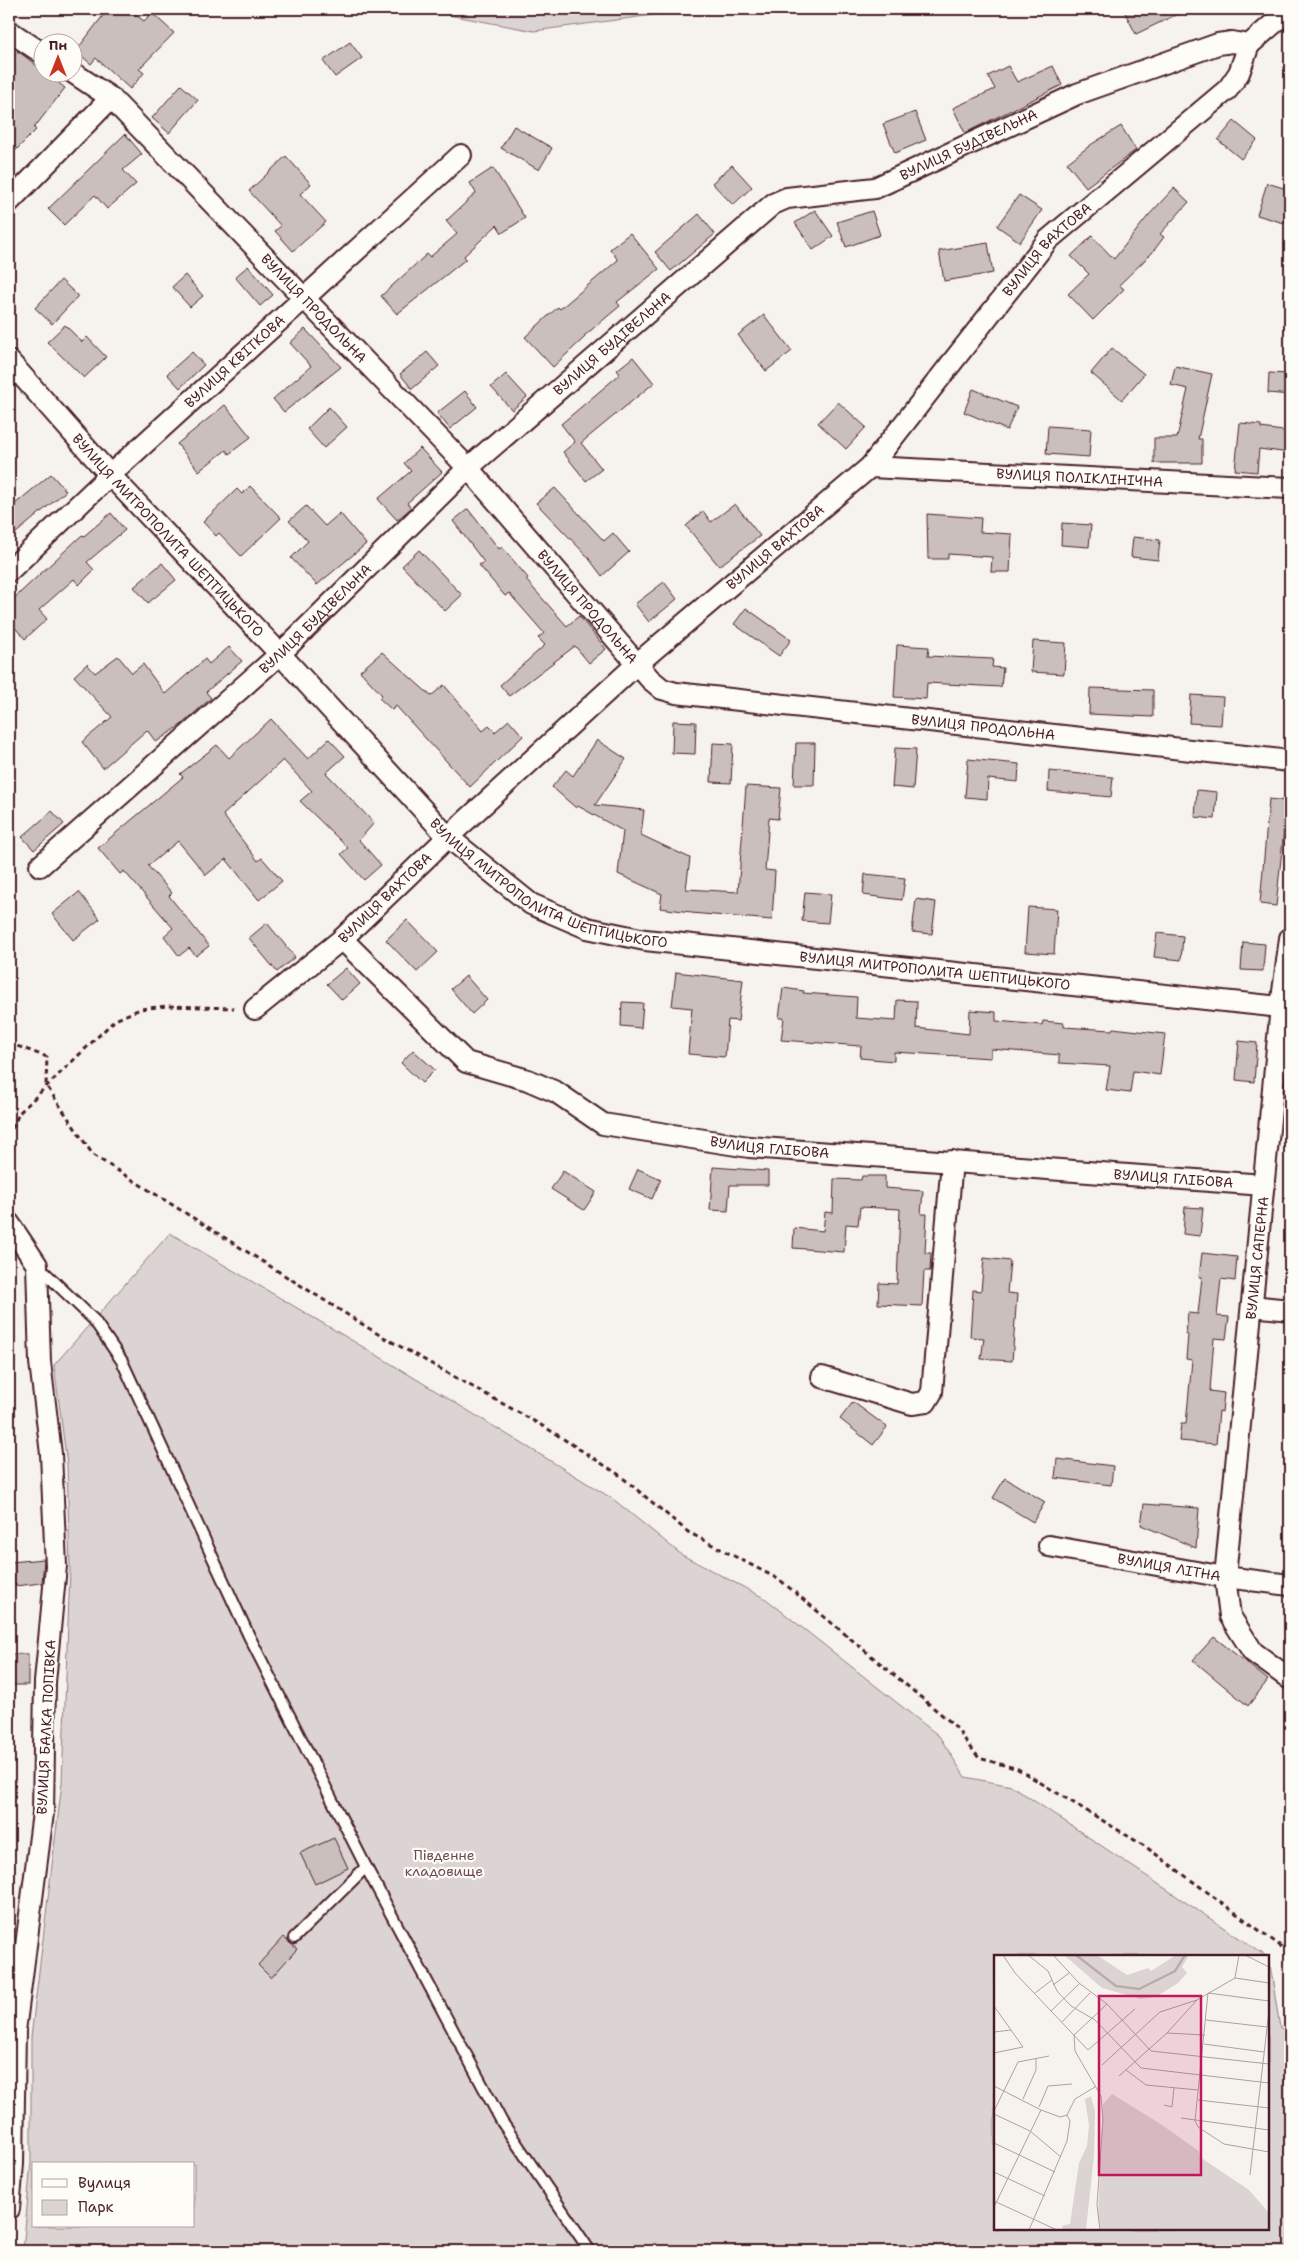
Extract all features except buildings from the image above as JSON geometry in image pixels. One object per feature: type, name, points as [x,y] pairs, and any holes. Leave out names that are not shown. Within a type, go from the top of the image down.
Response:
[{"type":"street","points":[[1249,45],[1290,9]]},
{"type":"street","points":[[9,31],[32,46]]},
{"type":"street","name":"ВУЛИЦЯ БУДІВЕЛЬНА","points":[[40,866],[280,654],[468,468],[773,204],[787,198],[875,188],[1077,94],[1218,44],[1232,42],[1249,45]]},
{"type":"street","name":"ВУЛИЦЯ ВАХТОВА","points":[[255,1009],[342,938],[448,837],[638,663],[870,467],[1048,240],[1228,89],[1239,72],[1249,45]]},
{"type":"street","name":"ВУЛИЦЯ ПРОДОЛЬНА","points":[[82,79],[111,98],[468,468],[650,679],[662,689],[676,693],[1290,761]]},
{"type":"street","points":[[9,202],[111,98]]},
{"type":"street","name":"ВУЛИЦЯ КВІТКОВА","points":[[9,571],[303,297],[461,155]]},
{"type":"street","name":"ВУЛИЦЯ МИТРОПОЛИТА ШЕПТИЦЬКОГО","points":[[9,361],[110,475],[280,654],[448,837],[531,904],[587,928],[645,940],[1286,1008]]},
{"type":"street","name":"ВУЛИЦЯ ПОЛІКЛІНІЧНА","points":[[870,467],[1290,488]]},
{"type":"street","name":"ВУЛИЦЯ ГЛІБОВА","points":[[342,938],[466,1062],[528,1080],[556,1092],[603,1124],[749,1146],[1264,1185]]},
{"type":"street","name":"ВУЛИЦЯ САПЕРНА","points":[[1290,938],[1286,1008],[1264,1185],[1225,1577],[1230,1616],[1252,1652],[1290,1679]]},
{"type":"street","points":[[822,1377],[912,1404],[926,1402],[932,1392],[952,1161]]},
{"type":"street","points":[[9,1223],[37,1265]]},
{"type":"street","name":"ВУЛИЦЯ БАЛКА ПОПІВКА","points":[[9,2209],[13,2164],[14,2031],[43,1813],[45,1682],[56,1566],[51,1454],[40,1362],[37,1265]]},
{"type":"street","points":[[1252,1306],[1290,1310]]},
{"type":"street","name":"ВУЛИЦЯ ЛІТНА","points":[[1049,1546],[1225,1577],[1290,1585]]},
{"type":"lane","points":[[37,1265],[94,1320],[122,1362],[249,1636],[366,1867],[502,2122],[590,2251]]},
{"type":"lane","points":[[294,1938],[366,1867]]},
{"type":"path","points":[[9,1137],[19,1112],[115,1020],[140,1009],[167,1006],[255,1009]]},
{"type":"path","points":[[9,1043],[47,1057],[46,1085],[93,1155],[378,1334],[548,1429],[618,1474],[688,1532],[780,1580],[954,1724],[979,1758],[1018,1769],[1146,1847],[1286,1950],[1290,1971]]},
{"type":"green space","points":[[417,9],[698,9],[534,31]]},
{"type":"green space","name":"Південне кладовище","points":[[170,1233],[380,1357],[613,1499],[682,1555],[766,1599],[939,1736],[965,1777],[1012,1786],[1265,1955],[994,1955],[994,2230],[1269,2230],[1269,1958],[1280,2028],[1290,2032],[1290,2251],[23,2251],[31,2162],[31,2037],[62,1783],[70,1569],[67,1464],[54,1365]]}]
